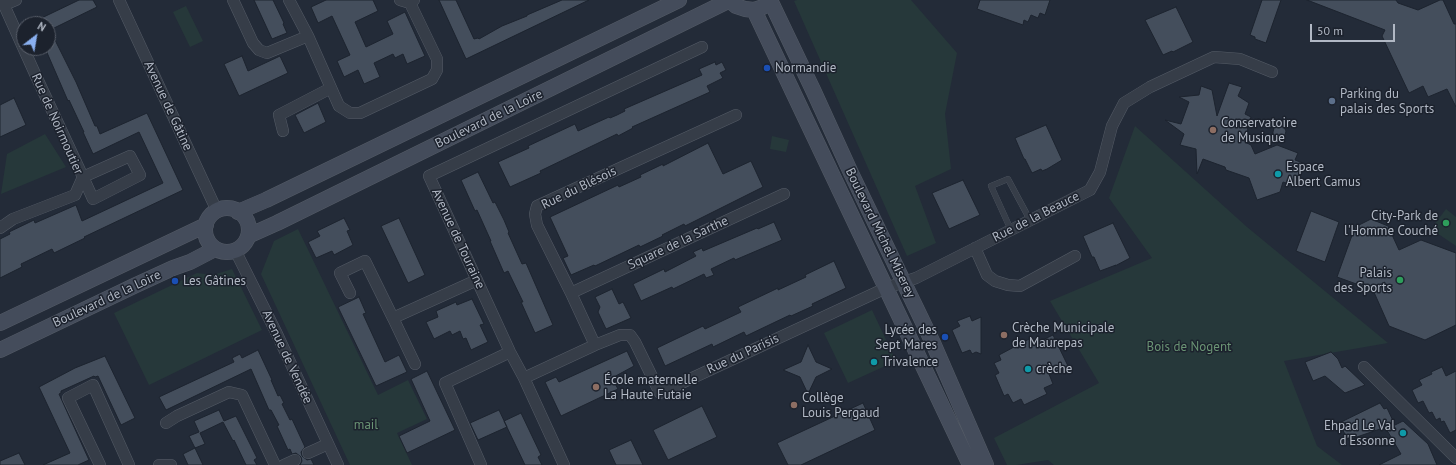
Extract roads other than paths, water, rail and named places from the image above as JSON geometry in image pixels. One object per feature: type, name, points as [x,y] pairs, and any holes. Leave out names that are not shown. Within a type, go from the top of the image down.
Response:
[{"type":"street","points":[[2,2],[16,0]]},
{"type":"street","name":"Avenue de Gâtine","points":[[119,0],[217,211]]},
{"type":"street","points":[[233,0],[253,43],[259,50],[267,53],[308,36]]},
{"type":"street","points":[[290,0],[308,36],[339,106],[350,113],[360,113],[432,79],[437,70],[437,59],[408,1]]},
{"type":"street","name":"Boulevard de la Loire","points":[[238,212],[266,200],[679,0]]},
{"type":"street","points":[[730,0],[736,6],[745,10],[763,8],[772,1]]},
{"type":"street","name":"Boulevard de la Loire","points":[[248,236],[277,224],[730,0]]},
{"type":"street","name":"Boulevard Michel Miserey","points":[[772,1],[850,173],[933,343],[986,465]]},
{"type":"street","name":"Rue de Noirmoutier","points":[[0,228],[14,219],[75,195],[83,177],[2,2]]},
{"type":"street","name":"Boulevard Michel Miserey","points":[[754,10],[970,465]]},
{"type":"street","name":"Avenue de Touraine","points":[[564,465],[429,176],[702,47]]},
{"type":"street","name":"Rue de la Beauce","points":[[904,282],[1090,190],[1100,172],[1112,126],[1124,103],[1150,87],[1214,57],[1240,59],[1272,72]]},
{"type":"street","points":[[283,131],[279,115],[331,88]]},
{"type":"street","name":"Rue du Blésois","points":[[595,345],[537,225],[535,214],[537,206],[736,115]]},
{"type":"street","points":[[75,195],[93,200],[140,175],[130,156],[83,177],[93,200]]},
{"type":"street","name":"Square de la Sarthe","points":[[571,293],[784,194]]},
{"type":"street","points":[[224,209],[232,209],[238,212],[247,223],[248,236],[241,247],[235,250],[221,252],[215,249],[207,240],[205,234],[206,225],[211,215],[224,209]]},
{"type":"street","name":"Boulevard de la Loire","points":[[0,323],[206,225]]},
{"type":"street","points":[[975,248],[987,275],[995,281],[1008,285],[1020,286],[1076,256]]},
{"type":"street","name":"Boulevard de la Loire","points":[[0,350],[215,249]]},
{"type":"street","name":"Avenue de Vendée","points":[[235,250],[277,334],[328,444],[334,464]]},
{"type":"street","points":[[350,293],[340,273],[365,261],[415,364]]},
{"type":"street","points":[[393,318],[477,280]]},
{"type":"street","name":"Rue du Parisis","points":[[524,378],[595,345],[620,335],[630,335],[635,342],[660,393],[886,288],[904,282]]},
{"type":"street","points":[[481,465],[445,384],[510,352]]},
{"type":"street","points":[[1364,367],[1456,458]]},
{"type":"street","points":[[100,465],[68,398],[93,385],[129,465]]},
{"type":"street","points":[[166,423],[177,416],[229,392],[242,395],[275,465]]},
{"type":"street","points":[[308,453],[328,444]]},
{"type":"street","points":[[284,465],[295,460]]},
{"type":"street","points":[[159,465],[171,465]]},
{"type":"lane","points":[[1011,230],[991,186],[1008,179],[1030,220]]},
{"type":"place","name":"Normandie","points":[[767,68]]},
{"type":"place","name":"Parking du palais des Sports","points":[[1332,101]]},
{"type":"place","name":"Conservatoire de Musique","points":[[1213,130]]},
{"type":"place","name":"Espace Albert Camus","points":[[1278,174]]},
{"type":"place","name":"City-Park de l'Homme Couché","points":[[1446,223]]},
{"type":"place","name":"Palais des Sports","points":[[1400,280]]},
{"type":"place","name":"Les Gâtines","points":[[175,281]]},
{"type":"place","name":"Crèche Municipale de Maurepas","points":[[1004,335]]},
{"type":"place","name":"Lycée des Sept Mares","points":[[945,337]]},
{"type":"place","name":"Trivalence","points":[[874,362]]},
{"type":"place","name":"crèche","points":[[1028,369]]},
{"type":"place","name":"École maternelle La Haute Futaie","points":[[596,387]]},
{"type":"place","name":"Collège Louis Pergaud","points":[[794,405]]},
{"type":"place","name":"Ehpad Le Val d'Essonne","points":[[1403,433]]},
{"type":"park label","name":"Bois de Nogent","points":[[1189,347]]},
{"type":"park label","name":"mail","points":[[366,425]]}]
